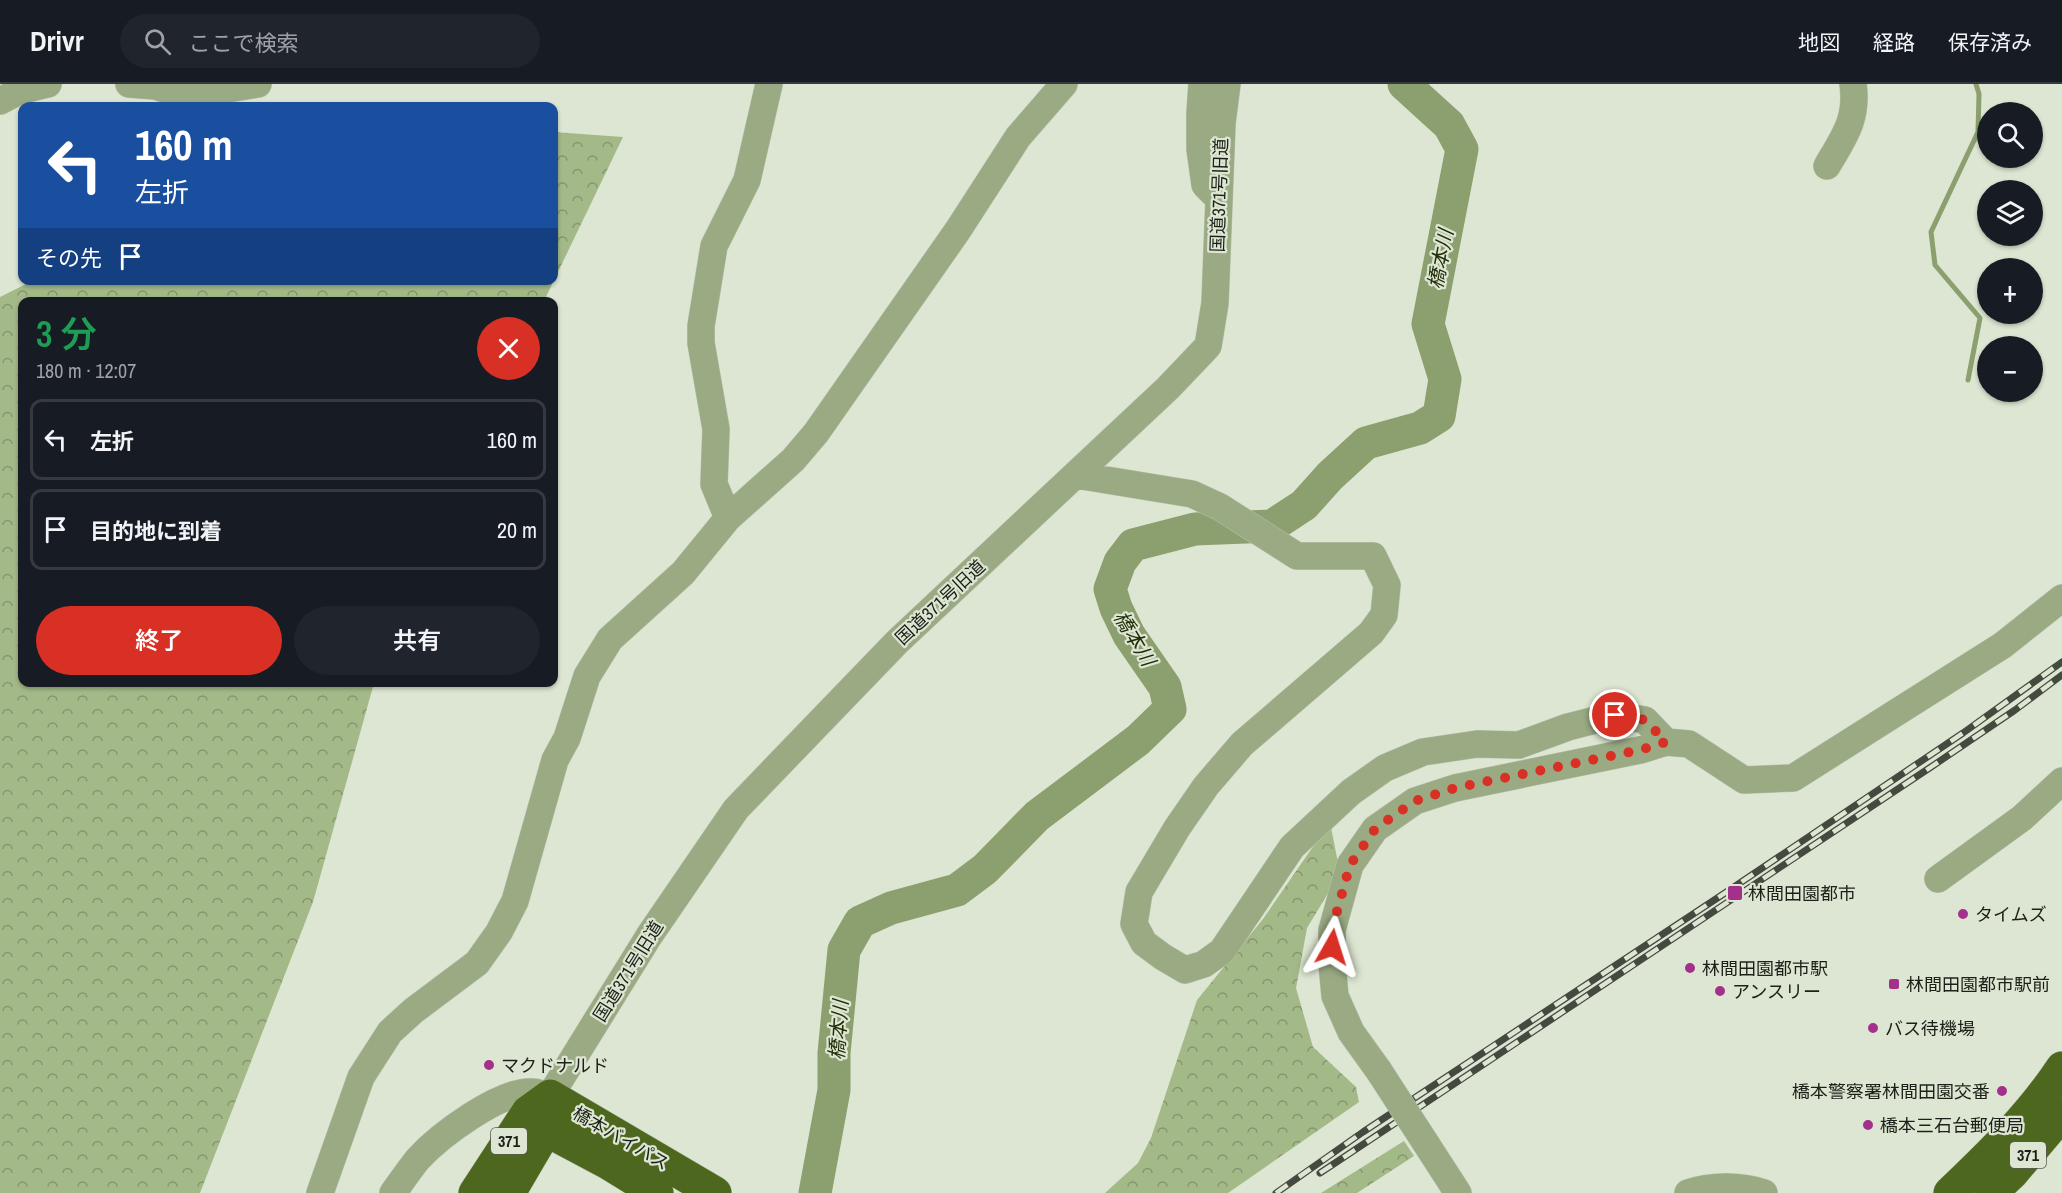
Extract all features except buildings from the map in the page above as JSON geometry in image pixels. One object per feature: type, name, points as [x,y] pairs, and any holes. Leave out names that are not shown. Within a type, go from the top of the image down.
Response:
[{"type":"highway","name":"371","points":[[1950,1193],[1993,1153],[2025,1118],[2062,1068]]},
{"type":"highway","name":"橋本バイパス","points":[[510,1193],[541,1113],[615,1151],[715,1193]]},
{"type":"highway","name":"371","points":[[475,1193],[541,1113]]},
{"type":"highway","name":"371","points":[[1990,1193],[2012,1173],[2062,1114]]},
{"type":"highway","name":"橋本バイパス","points":[[615,1151],[657,1193]]},
{"type":"street","points":[[0,101],[19,91],[48,84]]},
{"type":"street","points":[[129,84],[155,86],[186,96],[258,84]]},
{"type":"street","points":[[728,518],[714,484],[716,429],[701,343],[701,326],[714,246],[747,180],[769,84]]},
{"type":"street","points":[[320,1193],[361,1077],[390,1032],[413,1011],[477,963],[499,932],[515,901],[555,760],[567,738],[587,676],[610,639],[682,573],[728,518],[793,460],[816,433],[963,222],[1012,146],[1038,112],[1064,84]]},
{"type":"street","points":[[1202,84],[1200,149],[1205,185],[1219,199]]},
{"type":"street","name":"国道371号旧道","points":[[541,1113],[649,936],[736,809],[897,642],[1168,388],[1208,346],[1215,303],[1222,123],[1227,84]]},
{"type":"street","points":[[1827,166],[1851,122],[1855,99],[1853,84]]},
{"type":"street","points":[[1076,475],[1192,494],[1220,507],[1297,556],[1373,556],[1387,585],[1384,615],[1371,633],[1242,744],[1206,786],[1177,828],[1139,892],[1134,924],[1144,943],[1185,970],[1204,964],[1222,951],[1292,847],[1350,792],[1385,768],[1424,752],[1477,744],[1519,745],[1568,727],[1615,715],[1645,720],[1666,742]]},
{"type":"street","points":[[1458,1193],[1351,1032],[1335,996],[1332,930],[1350,865],[1375,829],[1415,801],[1455,788],[1640,750],[1666,742],[1689,744],[1744,780],[1793,778],[2003,645],[2062,598]]},
{"type":"street","points":[[1938,879],[2022,818],[2062,781]]},
{"type":"street","points":[[393,1193],[425,1152],[483,1108],[513,1095],[532,1092],[541,1113]]},
{"type":"street","points":[[1688,1193],[1702,1188],[1732,1187],[1764,1193]]},
{"type":"green space","points":[[558,132],[623,137],[558,272]]},
{"type":"green space","points":[[24,285],[552,285],[546,297],[18,297],[18,687],[373,687],[313,902],[200,1193],[0,1193],[0,297]]},
{"type":"green space","points":[[1330,822],[1338,863],[1330,890],[1307,928],[1296,988],[1313,1047],[1356,1087],[1359,1102],[1228,1193],[1105,1193],[1138,1163],[1151,1138],[1197,1000],[1263,919]]},
{"type":"green space","points":[[1404,1141],[1414,1156],[1357,1193],[1321,1193]]},
{"type":"waterway","name":"橋本川","points":[[815,1193],[834,1090],[834,1053],[844,950],[860,922],[891,908],[957,890],[985,869],[1037,816],[1138,740],[1170,709],[1165,687],[1129,635],[1110,589],[1120,562],[1133,545],[1195,529],[1272,526],[1304,505],[1330,476],[1366,443],[1420,428],[1439,416],[1445,379],[1428,324],[1462,149],[1449,125],[1404,84]]},
{"type":"waterway","points":[[1968,380],[1980,318],[1935,265],[1931,232],[1978,132],[1979,94],[1976,84]]},
{"type":"railway","points":[[1276,1193],[1363,1132],[1963,733],[2062,662]]},
{"type":"railway","points":[[1320,1173],[1931,767],[2062,675]]},
{"type":"place","name":"林間田園都市","points":[[1735,893]]},
{"type":"place","name":"タイムズ","points":[[1963,914]]},
{"type":"place","name":"林間田園都市駅","points":[[1690,968]]},
{"type":"place","name":"林間田園都市駅前","points":[[1894,984]]},
{"type":"place","name":"アンスリー","points":[[1720,991]]},
{"type":"place","name":"バス待機場","points":[[1873,1028]]},
{"type":"place","name":"マクドナルド","points":[[489,1065]]},
{"type":"place","name":"橋本警察署林間田園交番","points":[[2002,1091]]},
{"type":"place","name":"橋本三石台郵便局","points":[[1868,1125]]},
{"type":"route","points":[[1332,947],[1332,930],[1350,865],[1375,829],[1415,801],[1455,788],[1640,750],[1666,742],[1645,720],[1615,715]]}]
